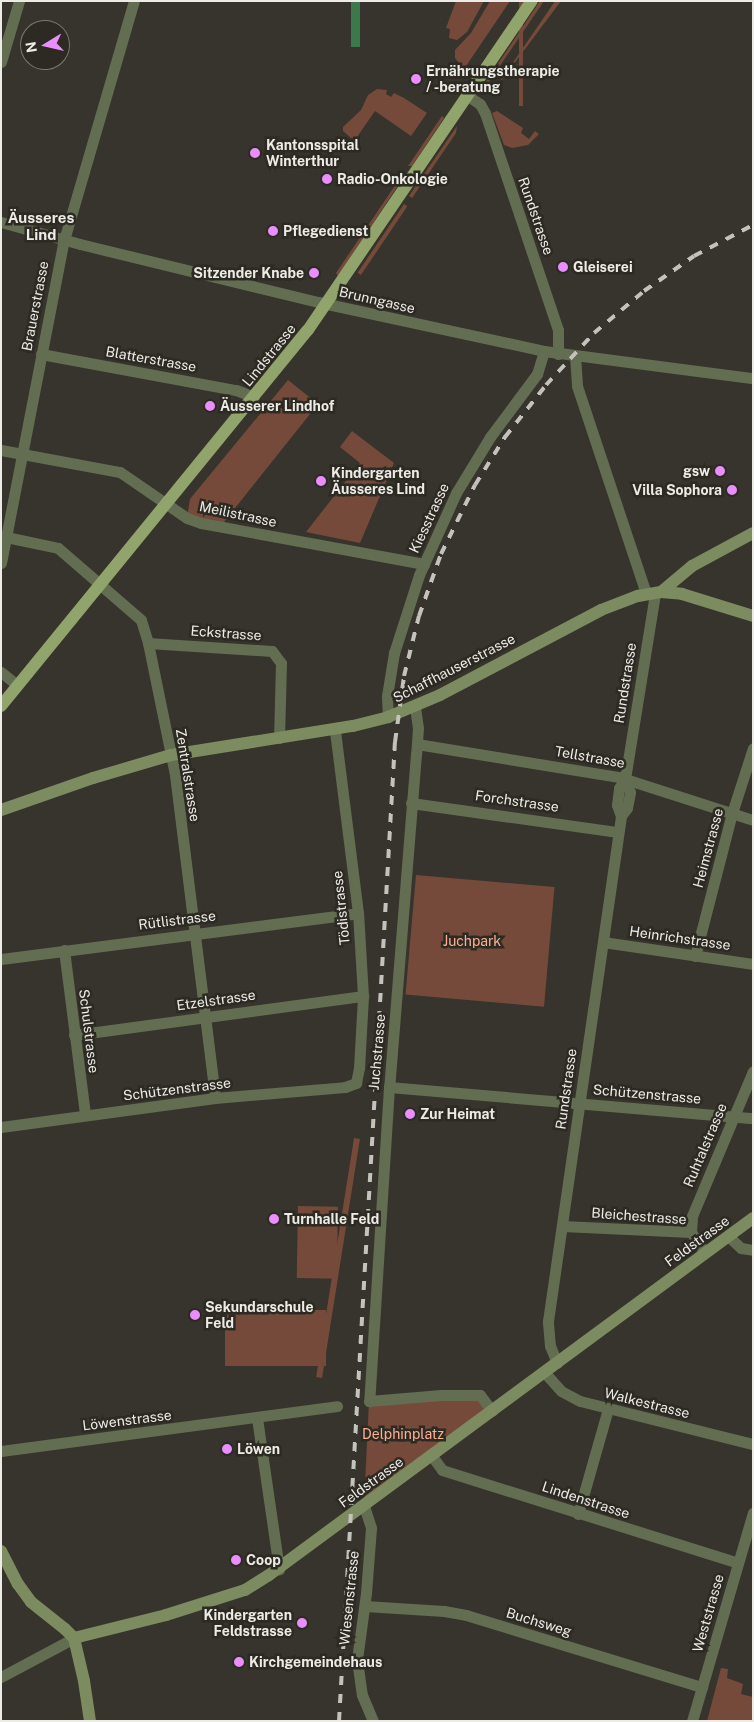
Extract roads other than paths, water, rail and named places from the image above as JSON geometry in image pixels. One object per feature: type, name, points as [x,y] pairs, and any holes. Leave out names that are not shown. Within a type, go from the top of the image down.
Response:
[{"type":"main road","name":"Lindstrasse","points":[[1,706],[254,397],[327,304],[532,1]]},
{"type":"street","points":[[1,62],[18,1]]},
{"type":"street","name":"Brauerstrasse","points":[[1,563],[64,240],[134,1]]},
{"type":"street","name":"Rundstrasse","points":[[468,96],[480,104],[485,113],[558,330],[558,354]]},
{"type":"street","name":"Brunngasse","points":[[1,222],[64,240],[327,304],[544,352],[753,378]]},
{"type":"street","name":"Kiesstrasse","points":[[388,717],[387,696],[394,653],[424,564],[460,486],[499,423],[536,374],[544,352]]},
{"type":"street","name":"Blatterstrasse","points":[[41,354],[236,390],[254,397]]},
{"type":"street","name":"Rundstrasse","points":[[558,1363],[550,1346],[547,1328],[618,832],[621,816],[627,808],[630,792],[624,779],[654,593],[577,386],[575,356]]},
{"type":"street","name":"Meilistrasse","points":[[1,450],[120,472],[188,518],[200,523],[424,564]]},
{"type":"street","name":"Schaffhauserstrasse","points":[[1,810],[93,778],[171,756],[335,730],[388,717],[415,707],[602,610],[654,593],[692,566],[753,533]]},
{"type":"street","name":"Zentralstrasse","points":[[6,537],[58,548],[141,620],[148,643],[171,756],[215,1098]]},
{"type":"street","points":[[654,593],[696,598],[753,616]]},
{"type":"street","name":"Eckstrasse","points":[[148,643],[272,652],[281,662],[279,738]]},
{"type":"street","points":[[1,672],[17,685]]},
{"type":"street","name":"Juchstrasse","points":[[415,707],[417,744],[389,1087],[369,1401],[441,1395],[480,1395],[492,1411]]},
{"type":"street","name":"Tödistrasse","points":[[335,730],[358,913],[363,996],[359,1068],[356,1083]]},
{"type":"street","name":"Tellstrasse","points":[[417,744],[624,779],[753,820]]},
{"type":"street","name":"Heimstrasse","points":[[695,956],[732,813],[753,748]]},
{"type":"street","name":"Forchstrasse","points":[[411,803],[618,832]]},
{"type":"street","name":"Rütlistrasse","points":[[1,959],[358,913]]},
{"type":"street","name":"Heinrichstrasse","points":[[602,942],[753,964]]},
{"type":"street","name":"Schulstrasse","points":[[64,950],[85,1115]]},
{"type":"street","name":"Etzelstrasse","points":[[74,1034],[363,996]]},
{"type":"street","name":"Ruhtalstrasse","points":[[691,1232],[692,1216],[753,1071]]},
{"type":"street","name":"Schützenstrasse","points":[[1,1127],[215,1098],[345,1087],[356,1083]]},
{"type":"street","name":"Schützenstrasse","points":[[389,1087],[753,1118]]},
{"type":"street","name":"Feldstrasse","points":[[74,1638],[166,1615],[245,1590],[279,1569],[753,1218]]},
{"type":"street","name":"Bleichestrasse","points":[[562,1226],[691,1232],[705,1253]]},
{"type":"street","points":[[728,1236],[741,1248],[753,1250]]},
{"type":"street","name":"Walkestrasse","points":[[545,1373],[556,1386],[570,1397],[753,1444]]},
{"type":"street","name":"Löwenstrasse","points":[[1,1451],[337,1406]]},
{"type":"street","points":[[578,1514],[608,1408]]},
{"type":"street","points":[[257,1418],[279,1569]]},
{"type":"street","name":"Lindenstrasse","points":[[432,1456],[442,1470],[738,1563]]},
{"type":"street","name":"Wiesenstrasse","points":[[364,1506],[371,1528],[365,1606],[357,1660],[358,1679],[362,1695],[373,1721]]},
{"type":"street","name":"Weststrasse","points":[[692,1721],[753,1513]]},
{"type":"street","points":[[1,1551],[18,1584],[30,1602],[74,1638],[84,1681],[90,1721]]},
{"type":"street","name":"Buchsweg","points":[[365,1606],[444,1611],[466,1615],[702,1687]]},
{"type":"street","points":[[1,1677],[74,1638]]},
{"type":"railway","points":[[339,1721],[395,742],[404,676],[419,616],[441,554],[475,485],[505,437],[546,385],[594,333],[644,291],[694,256],[753,225]]},
{"type":"place","name":"Ernährungstherapie / -beratung","points":[[416,79]]},
{"type":"place","name":"Kantonsspital Winterthur","points":[[255,153]]},
{"type":"place","name":"Radio-Onkologie","points":[[327,179]]},
{"type":"place","name":"Pflegedienst","points":[[273,231]]},
{"type":"place","name":"Gleiserei","points":[[563,267]]},
{"type":"place","name":"Sitzender Knabe","points":[[314,273]]},
{"type":"place","name":"Äusserer Lindhof","points":[[210,406]]},
{"type":"place","name":"gsw","points":[[720,471]]},
{"type":"place","name":"Kindergarten Äusseres Lind","points":[[321,481]]},
{"type":"place","name":"Villa Sophora","points":[[732,490]]},
{"type":"place","name":"Zur Heimat","points":[[410,1114]]},
{"type":"place","name":"Turnhalle Feld","points":[[274,1219]]},
{"type":"place","name":"Sekundarschule Feld","points":[[195,1315]]},
{"type":"place","name":"Löwen","points":[[227,1449]]},
{"type":"place","name":"Coop","points":[[236,1560]]},
{"type":"place","name":"Kindergarten Feldstrasse","points":[[302,1623]]},
{"type":"place","name":"Kirchgemeindehaus","points":[[239,1662]]},
{"type":"district","name":"Äusseres Lind","points":[[41,226]]},
{"type":"park label","name":"Juchpark","points":[[472,941]]},
{"type":"park label","name":"Delphinplatz","points":[[403,1434]]}]
